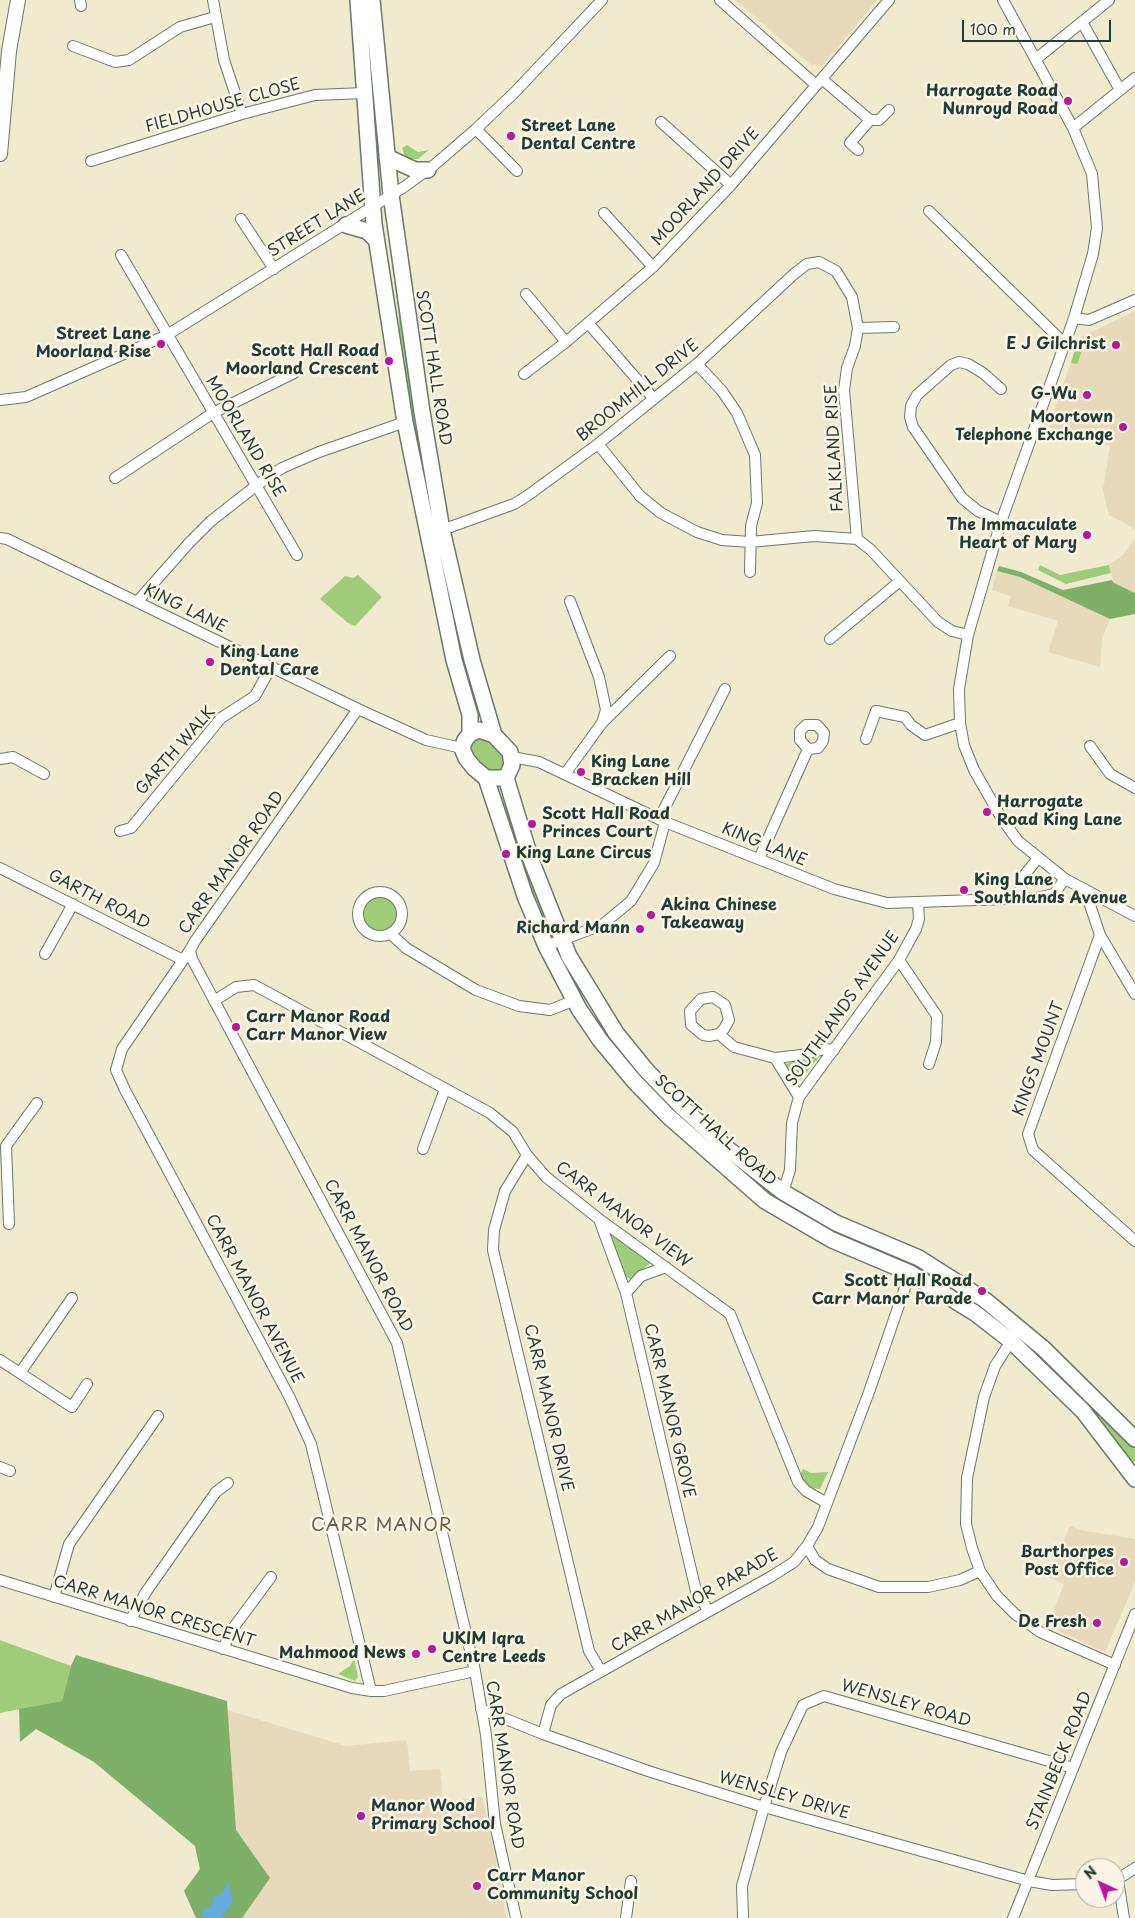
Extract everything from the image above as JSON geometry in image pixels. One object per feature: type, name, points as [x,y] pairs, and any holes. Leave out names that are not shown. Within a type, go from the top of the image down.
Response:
[{"type":"highway","points":[[358,0],[376,240],[405,422],[454,660],[470,715],[470,734],[462,748],[466,758],[486,778],[506,778],[510,771],[512,757],[506,747],[494,735],[479,730],[470,734]]},
{"type":"highway","name":"SCOTT HALL ROAD","points":[[372,0],[391,195],[419,392],[442,530],[472,660],[494,735]]},
{"type":"highway","points":[[387,157],[415,170],[428,170]]},
{"type":"highway","points":[[389,322],[390,277],[383,213],[384,204],[391,195]]},
{"type":"highway","points":[[346,225],[367,231],[376,240]]},
{"type":"highway","name":"SCOTT HALL ROAD","points":[[486,778],[525,896],[546,946],[574,1000],[600,1040],[641,1088],[710,1154],[765,1201],[832,1240],[910,1273],[960,1303],[1011,1341],[1083,1412],[1135,1479]]},
{"type":"highway","name":"SCOTT HALL ROAD","points":[[506,778],[531,860],[561,939],[594,999],[616,1032],[646,1070],[682,1107],[728,1149],[783,1192],[836,1223],[919,1258],[985,1300],[1044,1349],[1135,1439]]},
{"type":"main road","points":[[0,154],[1,115],[10,41],[18,0]]},
{"type":"street","points":[[213,0],[224,60],[242,114]]},
{"type":"street","name":"STREET LANE","points":[[0,400],[26,397],[167,335],[346,225],[428,170],[476,129],[514,93],[602,0]]},
{"type":"street","points":[[720,0],[819,82],[870,120],[879,120],[889,110]]},
{"type":"street","name":"MOORLAND DRIVE","points":[[524,374],[566,342],[653,267],[731,185],[889,0]]},
{"type":"street","points":[[1003,0],[1073,128],[1092,174],[1097,228],[1093,254],[1074,318],[1001,522],[968,635],[960,689],[960,723],[964,745],[974,770],[1010,830],[1038,858],[1065,878],[1135,916]]},
{"type":"street","points":[[1036,59],[1109,0]]},
{"type":"street","points":[[73,46],[115,62],[129,60],[180,27],[215,17]]},
{"type":"street","points":[[1082,22],[1120,90]]},
{"type":"street","points":[[1073,128],[1135,78]]},
{"type":"street","name":"FIELDHOUSE CLOSE","points":[[91,161],[242,114],[315,95],[365,93]]},
{"type":"street","points":[[858,150],[850,143],[870,120]]},
{"type":"street","points":[[661,122],[731,185]]},
{"type":"street","points":[[476,129],[517,171]]},
{"type":"street","points":[[929,211],[1064,343]]},
{"type":"street","points":[[604,213],[653,267]]},
{"type":"street","points":[[241,219],[274,269]]},
{"type":"street","name":"MOORLAND RISE","points":[[121,255],[297,555]]},
{"type":"street","name":"BROOMHILL DRIVE","points":[[442,530],[514,504],[598,444],[697,364],[807,264],[819,262],[836,271]]},
{"type":"street","name":"FALKLAND RISE","points":[[836,271],[852,297],[858,328],[855,346],[847,368],[844,390],[856,540]]},
{"type":"street","points":[[526,294],[566,342]]},
{"type":"street","points":[[1074,318],[1089,320],[1135,300]]},
{"type":"street","points":[[588,323],[654,399]]},
{"type":"street","points":[[858,328],[894,327]]},
{"type":"street","points":[[1001,389],[983,373],[968,364],[959,362],[951,365],[917,394],[911,406],[910,418],[913,428],[962,498],[978,511],[1001,522]]},
{"type":"street","points":[[697,364],[722,391],[737,412],[754,455],[757,503],[751,526],[750,572]]},
{"type":"street","points":[[115,478],[213,413],[294,373]]},
{"type":"street","points":[[137,602],[189,543],[212,521],[257,485],[282,468],[319,452],[405,422]]},
{"type":"street","points":[[598,444],[640,496],[661,513],[697,532],[722,540],[750,542],[814,536],[856,540],[871,550],[945,628],[968,635]]},
{"type":"street","name":"KING LANE","points":[[2,538],[358,710],[426,740],[462,748]]},
{"type":"street","points":[[830,639],[900,581]]},
{"type":"street","points":[[570,601],[604,694],[606,710],[602,723]]},
{"type":"street","points":[[565,774],[602,723],[670,656]]},
{"type":"street","name":"GARTH WALK","points":[[120,831],[131,828],[221,718],[255,696],[271,668]]},
{"type":"street","points":[[546,946],[602,925],[631,901],[654,863],[662,820],[725,689]]},
{"type":"street","name":"CARR MANOR ROAD","points":[[358,710],[190,950],[192,959],[214,1001],[398,1343],[474,1671],[486,1735],[495,1824],[516,1918]]},
{"type":"street","points":[[866,739],[876,711],[905,717],[911,725],[925,735],[960,723]]},
{"type":"street","points":[[1090,746],[1110,774],[1135,788]]},
{"type":"street","points":[[759,859],[808,749]]},
{"type":"street","points":[[0,759],[13,757],[44,774]]},
{"type":"street","name":"KING LANE","points":[[512,757],[539,762],[662,820],[834,889],[887,903],[918,903],[950,899],[1036,898],[1054,894],[1065,878]]},
{"type":"street","points":[[1018,898],[1026,873],[1038,858]]},
{"type":"street","name":"GARTH ROAD","points":[[0,868],[183,960]]},
{"type":"street","points":[[1085,890],[1100,935],[1135,994]]},
{"type":"street","points":[[384,892],[395,898],[401,907],[402,917],[399,925],[391,934],[373,936],[363,930],[358,922],[358,911],[362,900],[373,893],[384,892]]},
{"type":"street","name":"SOUTHLANDS AVENUE","points":[[783,1192],[790,1170],[792,1122],[799,1097],[899,960],[916,929],[919,919],[918,903]]},
{"type":"street","points":[[45,954],[73,904]]},
{"type":"street","points":[[391,934],[406,948],[476,990],[519,1006],[550,1010],[574,1000]]},
{"type":"street","name":"KINGS MOUNT","points":[[1100,935],[1028,1134],[1033,1150],[1103,1215],[1135,1241]]},
{"type":"street","name":"CARR MANOR AVENUE","points":[[190,950],[122,1049],[116,1070],[290,1398],[311,1444],[371,1691]]},
{"type":"street","points":[[899,960],[937,1016],[936,1042],[929,1064]]},
{"type":"street","name":"CARR MANOR VIEW","points":[[214,1001],[236,986],[254,985],[490,1113],[513,1132],[527,1155],[546,1177],[599,1219],[730,1314],[798,1482],[806,1491],[828,1503]]},
{"type":"street","points":[[719,1034],[734,1047],[775,1058],[801,1055],[825,1049],[834,1050]]},
{"type":"street","points":[[775,1058],[799,1097]]},
{"type":"street","points":[[423,1149],[444,1089]]},
{"type":"street","points":[[9,1224],[3,1146],[36,1103]]},
{"type":"street","name":"CARR MANOR DRIVE","points":[[527,1155],[506,1191],[494,1230],[494,1250],[590,1651],[601,1672]]},
{"type":"street","name":"CARR MANOR GROVE","points":[[599,1219],[626,1293],[696,1590],[708,1610]]},
{"type":"street","points":[[626,1293],[640,1276],[666,1267]]},
{"type":"street","name":"CARR MANOR PARADE","points":[[543,1734],[551,1705],[561,1694],[786,1566],[807,1546],[818,1527],[828,1503],[870,1392],[910,1273]]},
{"type":"street","points":[[20,1373],[72,1298]]},
{"type":"street","points":[[1011,1341],[995,1366],[984,1398],[967,1478],[966,1524],[980,1571],[996,1596],[1015,1614],[1040,1632],[1114,1666]]},
{"type":"street","points":[[0,1360],[72,1407],[87,1384]]},
{"type":"street","points":[[54,1597],[69,1544],[158,1416]]},
{"type":"street","points":[[130,1621],[146,1592],[216,1492],[228,1482]]},
{"type":"street","points":[[807,1546],[815,1560],[828,1569],[879,1586],[928,1587],[960,1580],[980,1571]]},
{"type":"street","points":[[223,1649],[231,1631],[271,1577]]},
{"type":"street","name":"CARR MANOR CRESCENT","points":[[0,1580],[223,1649],[371,1691],[384,1691],[474,1671]]},
{"type":"street","name":"STAINBECK ROAD","points":[[1013,1918],[1135,1614]]},
{"type":"street","name":"WENSLEY ROAD","points":[[743,1918],[742,1886],[764,1807],[792,1723],[803,1705],[824,1696],[1073,1768]]},
{"type":"street","name":"WENSLEY DRIVE","points":[[481,1709],[543,1734],[651,1772],[764,1807],[1029,1880],[1052,1884],[1075,1884]]},
{"type":"street","points":[[626,1918],[631,1881]]},
{"type":"shaded area","points":[[735,0],[877,0],[823,65],[811,65]]},
{"type":"shaded area","points":[[1135,311],[1135,529],[1109,515],[1103,490],[1110,446],[1049,427],[1079,338]]},
{"type":"shaded area","points":[[1135,538],[1135,593],[1114,583],[1109,565],[1123,555]]},
{"type":"shaded area","points":[[997,571],[1020,577],[1110,619],[1102,639],[1100,667],[1048,652],[1058,621],[1008,606],[1011,596],[992,590]]},
{"type":"shaded area","points":[[1070,1526],[1080,1530],[1135,1539],[1135,1582],[1105,1652],[1048,1626],[1064,1584],[1048,1577]]},
{"type":"shaded area","name":"Manor Wood Primary School","points":[[227,1710],[346,1746],[407,1740],[410,1771],[440,1769],[443,1802],[482,1797],[496,1854],[506,1918],[240,1918]]},
{"type":"green space","points":[[364,0],[369,0],[382,155],[376,155]]},
{"type":"green space","points":[[407,145],[418,152],[429,150],[418,159],[406,159],[402,148]]},
{"type":"green space","points":[[389,232],[480,708],[474,710],[431,529],[398,335],[399,317]]},
{"type":"green space","points":[[1083,338],[1085,342],[1077,364],[1071,363],[1078,339]]},
{"type":"green space","points":[[1040,565],[1060,575],[1109,565],[1111,573],[1066,584],[1038,570]]},
{"type":"green space","points":[[999,566],[1021,572],[1063,590],[1112,580],[1114,583],[1135,593],[1135,614],[1110,619],[1020,577],[997,571]]},
{"type":"green space","points":[[358,575],[382,597],[355,626],[348,623],[320,599],[345,576],[353,578]]},
{"type":"green space","points":[[480,737],[489,737],[507,760],[500,770],[493,771],[487,768],[473,755],[471,746]]},
{"type":"green space","points":[[506,796],[551,930],[549,934],[535,904],[500,798]]},
{"type":"green space","points":[[380,896],[392,902],[398,914],[392,926],[380,932],[368,926],[362,914],[368,902]]},
{"type":"green space","points":[[597,1017],[769,1189],[769,1193],[767,1194],[702,1141],[620,1057],[595,1019]]},
{"type":"green space","points":[[818,1055],[819,1057],[797,1084],[786,1064]]},
{"type":"green space","points":[[781,1200],[916,1264],[943,1283],[844,1239],[779,1203]]},
{"type":"green space","points":[[614,1234],[652,1262],[630,1279],[625,1277],[611,1237]]},
{"type":"green space","points":[[957,1289],[1011,1328],[1067,1381],[1063,1384],[955,1292]]},
{"type":"green space","points":[[1072,1384],[1135,1449],[1135,1460],[1132,1463],[1068,1388]]},
{"type":"green space","points":[[803,1469],[811,1473],[828,1472],[820,1489],[811,1488],[803,1481],[800,1475]]},
{"type":"green space","points":[[0,1640],[71,1666],[62,1701],[0,1713]]},
{"type":"green space","points":[[76,1655],[227,1701],[236,1830],[270,1878],[242,1918],[196,1918],[184,1891],[200,1869],[195,1846],[94,1762],[36,1729],[20,1742],[19,1709],[62,1701],[71,1666]]},
{"type":"green space","points":[[354,1659],[358,1677],[355,1681],[338,1674],[350,1666]]},
{"type":"water","points":[[228,1881],[233,1901],[222,1918],[204,1918],[202,1910],[212,1905],[214,1901],[212,1898],[222,1894]]},
{"type":"place","name":"Harrogate Road Nunroyd Road","points":[[1068,101]]},
{"type":"place","name":"Street Lane Dental Centre","points":[[511,136]]},
{"type":"place","name":"Street Lane Moorland Rise","points":[[161,344]]},
{"type":"place","name":"E J Gilchrist","points":[[1116,345]]},
{"type":"place","name":"Scott Hall Road Moorland Crescent","points":[[389,361]]},
{"type":"place","name":"G-Wu","points":[[1087,395]]},
{"type":"place","name":"Moortown Telephone Exchange","points":[[1123,427]]},
{"type":"place","name":"The Immaculate Heart of Mary","points":[[1087,535]]},
{"type":"place","name":"King Lane Dental Care","points":[[210,662]]},
{"type":"place","name":"King Lane Bracken Hill","points":[[581,772]]},
{"type":"place","name":"Harrogate Road King Lane","points":[[987,812]]},
{"type":"place","name":"Scott Hall Road Princes Court","points":[[532,824]]},
{"type":"place","name":"King Lane Circus","points":[[506,854]]},
{"type":"place","name":"King Lane Southlands Avenue","points":[[964,890]]},
{"type":"place","name":"Akina Chinese Takeaway","points":[[651,915]]},
{"type":"place","name":"Richard Mann","points":[[640,929]]},
{"type":"place","name":"Carr Manor Road Carr Manor View","points":[[236,1027]]},
{"type":"place","name":"Scott Hall Road Carr Manor Parade","points":[[982,1291]]},
{"type":"place","name":"Barthorpes Post Office","points":[[1124,1562]]},
{"type":"place","name":"De Fresh","points":[[1097,1623]]},
{"type":"place","name":"UKIM Iqra Centre Leeds","points":[[432,1649]]},
{"type":"place","name":"Mahmood News","points":[[416,1654]]},
{"type":"place","name":"Manor Wood Primary School","points":[[361,1816]]},
{"type":"place","name":"Carr Manor Community School","points":[[477,1886]]},
{"type":"district","name":"CARR MANOR","points":[[382,1526]]}]
